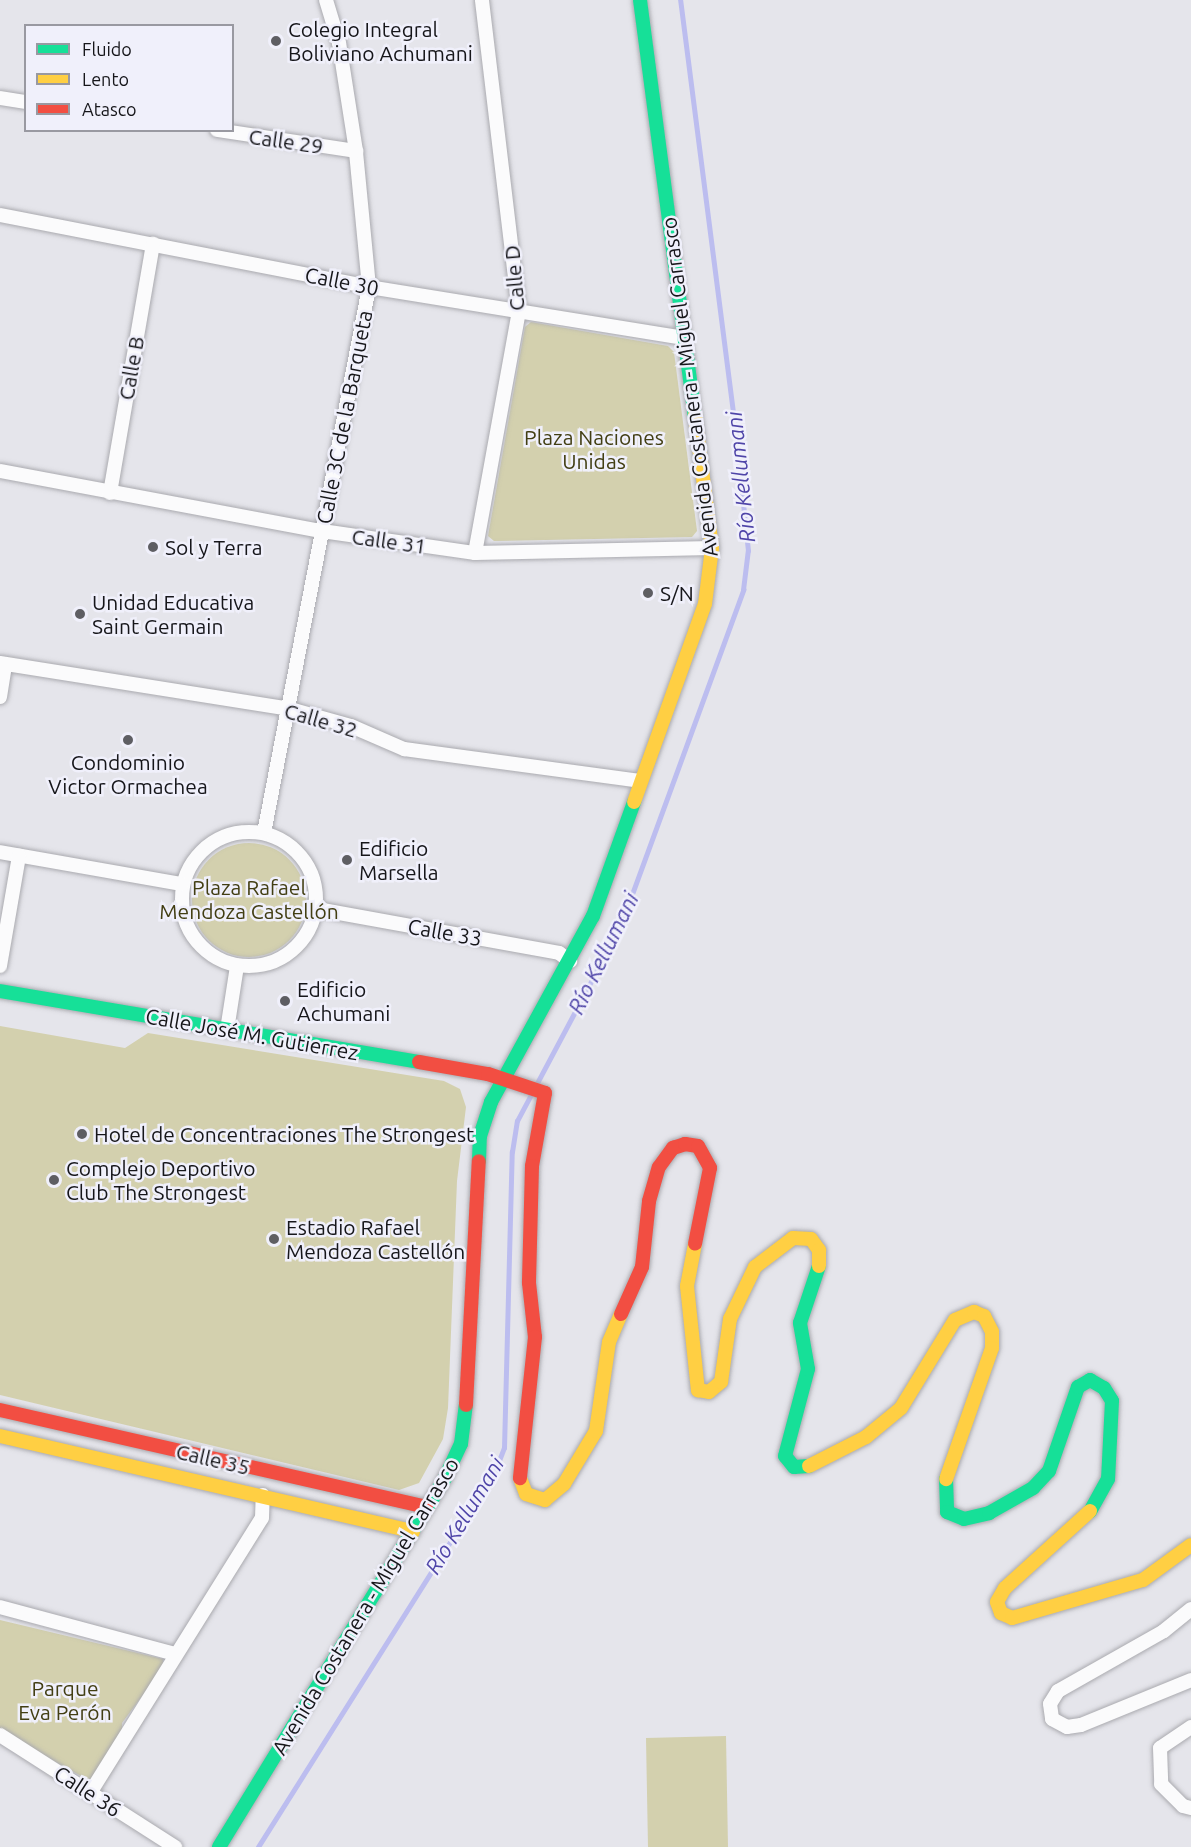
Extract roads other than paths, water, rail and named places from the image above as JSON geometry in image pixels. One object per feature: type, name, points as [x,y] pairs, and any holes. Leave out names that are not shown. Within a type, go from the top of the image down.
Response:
[{"type":"street","name":"Calle 3C de la Barqueta","points":[[264,833],[290,709],[369,287],[356,151],[339,43],[326,0]]},
{"type":"street","name":"Calle D","points":[[475,553],[519,311],[482,0]]},
{"type":"street","name":"Avenida Costanera - Miguel Carrasco","points":[[219,1847],[426,1508],[461,1444],[466,1418],[480,1136],[504,1078],[593,916],[705,604],[712,548],[640,0]]},
{"type":"street","points":[[0,98],[24,102]]},
{"type":"street","name":"Calle 29","points":[[230,132],[356,151]]},
{"type":"street","name":"Calle 30","points":[[0,215],[369,287],[685,338]]},
{"type":"street","name":"Calle B","points":[[110,493],[153,244]]},
{"type":"street","name":"Calle 31","points":[[0,471],[322,531],[475,553],[712,548]]},
{"type":"street","points":[[0,697],[3,664]]},
{"type":"street","name":"Calle 32","points":[[3,664],[290,709],[351,726],[404,749],[640,781]]},
{"type":"street","points":[[243,831],[264,833],[301,855],[312,873],[317,909],[294,950],[277,961],[237,966],[216,959],[187,927],[182,884],[204,848],[243,831]]},
{"type":"street","points":[[0,852],[182,884]]},
{"type":"street","points":[[0,966],[19,856]]},
{"type":"street","name":"Calle 33","points":[[317,909],[559,953],[570,961]]},
{"type":"street","points":[[226,1030],[237,966]]},
{"type":"street","name":"Calle José M. Gutierrez","points":[[0,991],[504,1078],[545,1093],[532,1166],[529,1283],[535,1337],[520,1482],[526,1494],[545,1500],[564,1484],[596,1431],[609,1342],[642,1267],[649,1201],[659,1167],[673,1148],[685,1144],[698,1146],[710,1168],[687,1286],[698,1390],[710,1392],[721,1382],[730,1319],[755,1268],[793,1238],[811,1239],[819,1250],[819,1270],[800,1323],[807,1369],[804,1396],[785,1456],[794,1467],[807,1467],[866,1437],[901,1408],[955,1320],[974,1312],[984,1316],[992,1332],[992,1348],[946,1477],[947,1512],[964,1519],[989,1513],[1033,1488],[1049,1471],[1078,1388],[1090,1380],[1104,1388],[1112,1401],[1108,1479],[1095,1506],[1005,1588],[997,1602],[1001,1613],[1011,1618],[1143,1580],[1191,1545]]},
{"type":"street","name":"Calle 35","points":[[0,1410],[426,1508]]},
{"type":"street","points":[[50,1448],[55,1422]]},
{"type":"street","name":"Calle 35","points":[[0,1436],[412,1531]]},
{"type":"street","points":[[131,1466],[137,1441]]},
{"type":"street","points":[[90,1793],[262,1518],[263,1495],[269,1471]]},
{"type":"street","points":[[0,1607],[176,1654]]},
{"type":"street","points":[[1191,1609],[1164,1631],[1058,1692],[1050,1704],[1052,1719],[1066,1727],[1081,1725],[1191,1680]]},
{"type":"street","points":[[1191,1727],[1160,1748],[1161,1784],[1183,1806],[1191,1808]]},
{"type":"street","name":"Calle 36","points":[[0,1735],[175,1847]]},
{"type":"waterway","name":"Río Kellumani","points":[[536,1085],[620,927],[743,590],[748,551],[736,436],[680,0]]},
{"type":"waterway","name":"Río Kellumani","points":[[258,1847],[495,1471],[504,1448],[512,1152],[517,1121],[532,1093]]},
{"type":"place","name":"Colegio Integral Boliviano Achumani","points":[[276,41]]},
{"type":"place","name":"Sol y Terra","points":[[153,547]]},
{"type":"place","name":"S/N","points":[[648,593]]},
{"type":"place","name":"Unidad Educativa Saint Germain","points":[[80,614]]},
{"type":"place","name":"Condominio Victor Ormachea","points":[[128,740]]},
{"type":"place","name":"Edificio Marsella","points":[[347,860]]},
{"type":"place","name":"Edificio Achumani","points":[[285,1001]]},
{"type":"place","name":"Hotel de Concentraciones The Strongest","points":[[82,1134]]},
{"type":"place","name":"Complejo Deportivo Club The Strongest","points":[[54,1180]]},
{"type":"place","name":"Estadio Rafael Mendoza Castellón","points":[[274,1239]]},
{"type":"park label","name":"Plaza Naciones Unidas","points":[[594,449]]},
{"type":"park label","name":"Plaza Rafael Mendoza Castellón","points":[[249,899]]},
{"type":"park label","name":"Parque Eva Perón","points":[[65,1700]]}]
